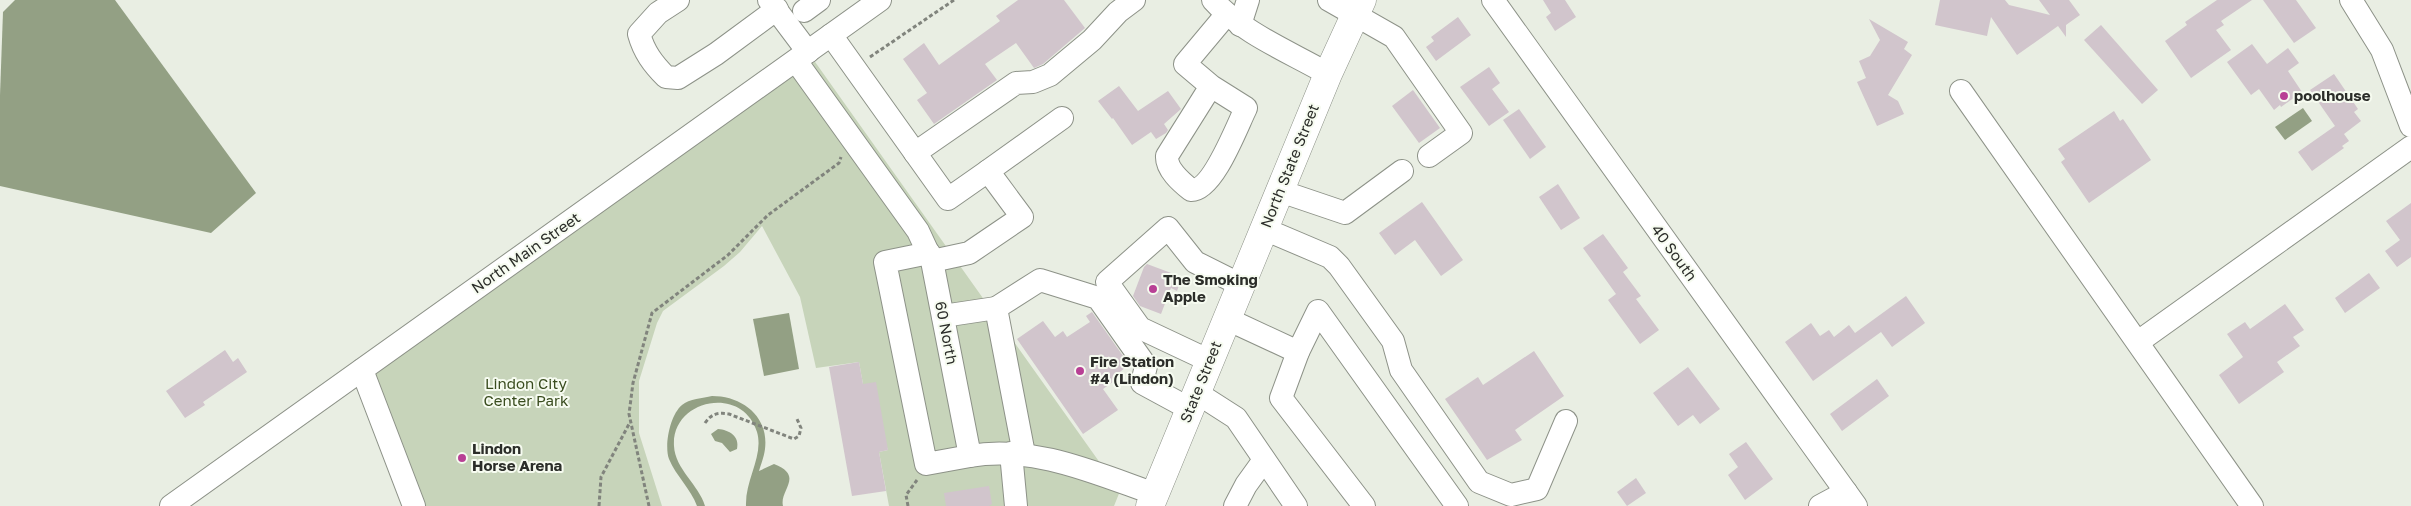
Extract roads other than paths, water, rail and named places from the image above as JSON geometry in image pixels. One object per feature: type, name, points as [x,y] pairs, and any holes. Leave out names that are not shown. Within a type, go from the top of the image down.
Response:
[{"type":"main road","points":[[1328,74],[1359,7]]},
{"type":"main road","name":"North State Street","points":[[1252,258],[1328,74]]},
{"type":"main road","name":"State Street","points":[[1152,500],[1252,258]]},
{"type":"street","points":[[678,0],[658,14],[639,34],[642,48],[651,62],[666,77],[678,78],[716,54],[773,4]]},
{"type":"street","name":"North Main Street","points":[[171,506],[880,0]]},
{"type":"street","points":[[915,153],[1016,83],[1033,82],[1050,74],[1092,40],[1107,8],[1134,0]]},
{"type":"street","points":[[1212,86],[1185,64],[1226,13],[1248,0]]},
{"type":"street","points":[[1329,0],[1359,7],[1394,37],[1461,133],[1429,156]]},
{"type":"street","name":"40 South","points":[[1493,0],[1851,499]]},
{"type":"street","points":[[2351,0],[2382,50],[2411,126]]},
{"type":"street","name":"60 North","points":[[773,4],[802,56],[918,231],[931,257],[970,456]]},
{"type":"street","points":[[1226,13],[1328,74]]},
{"type":"street","points":[[831,35],[948,199],[1062,118]]},
{"type":"street","points":[[1961,91],[2252,506]]},
{"type":"street","points":[[2138,342],[2411,147]]},
{"type":"street","points":[[988,171],[1022,217],[969,253],[885,262],[926,464],[990,452],[1018,453],[1045,457],[1152,500]]},
{"type":"street","points":[[1280,191],[1346,213],[1402,171]]},
{"type":"street","points":[[1210,361],[1140,328],[1107,282],[1168,228],[1195,262],[1241,284]]},
{"type":"street","points":[[1264,229],[1330,257],[1340,266],[1393,341],[1401,370],[1479,482],[1511,495],[1537,489],[1566,421]]},
{"type":"street","points":[[943,316],[996,308],[1040,280],[1098,298],[1146,366],[1142,383],[1236,418],[1296,506]]},
{"type":"street","points":[[996,308],[1018,453],[1016,506]]},
{"type":"street","points":[[1364,506],[1281,398],[1298,352],[1318,311],[1457,506]]},
{"type":"street","points":[[1227,319],[1298,352]]},
{"type":"street","points":[[362,370],[414,506]]},
{"type":"street","points":[[1235,506],[1246,485],[1264,460]]},
{"type":"street","points":[[1820,506],[1851,499]]},
{"type":"place","name":"poolhouse","points":[[2284,96]]},
{"type":"place","name":"The Smoking Apple","points":[[1153,289]]},
{"type":"place","name":"Fire Station #4 (Lindon)","points":[[1080,371]]},
{"type":"place","name":"Lindon Horse Arena","points":[[462,458]]},
{"type":"park label","name":"Lindon City Center Park","points":[[526,392]]}]
